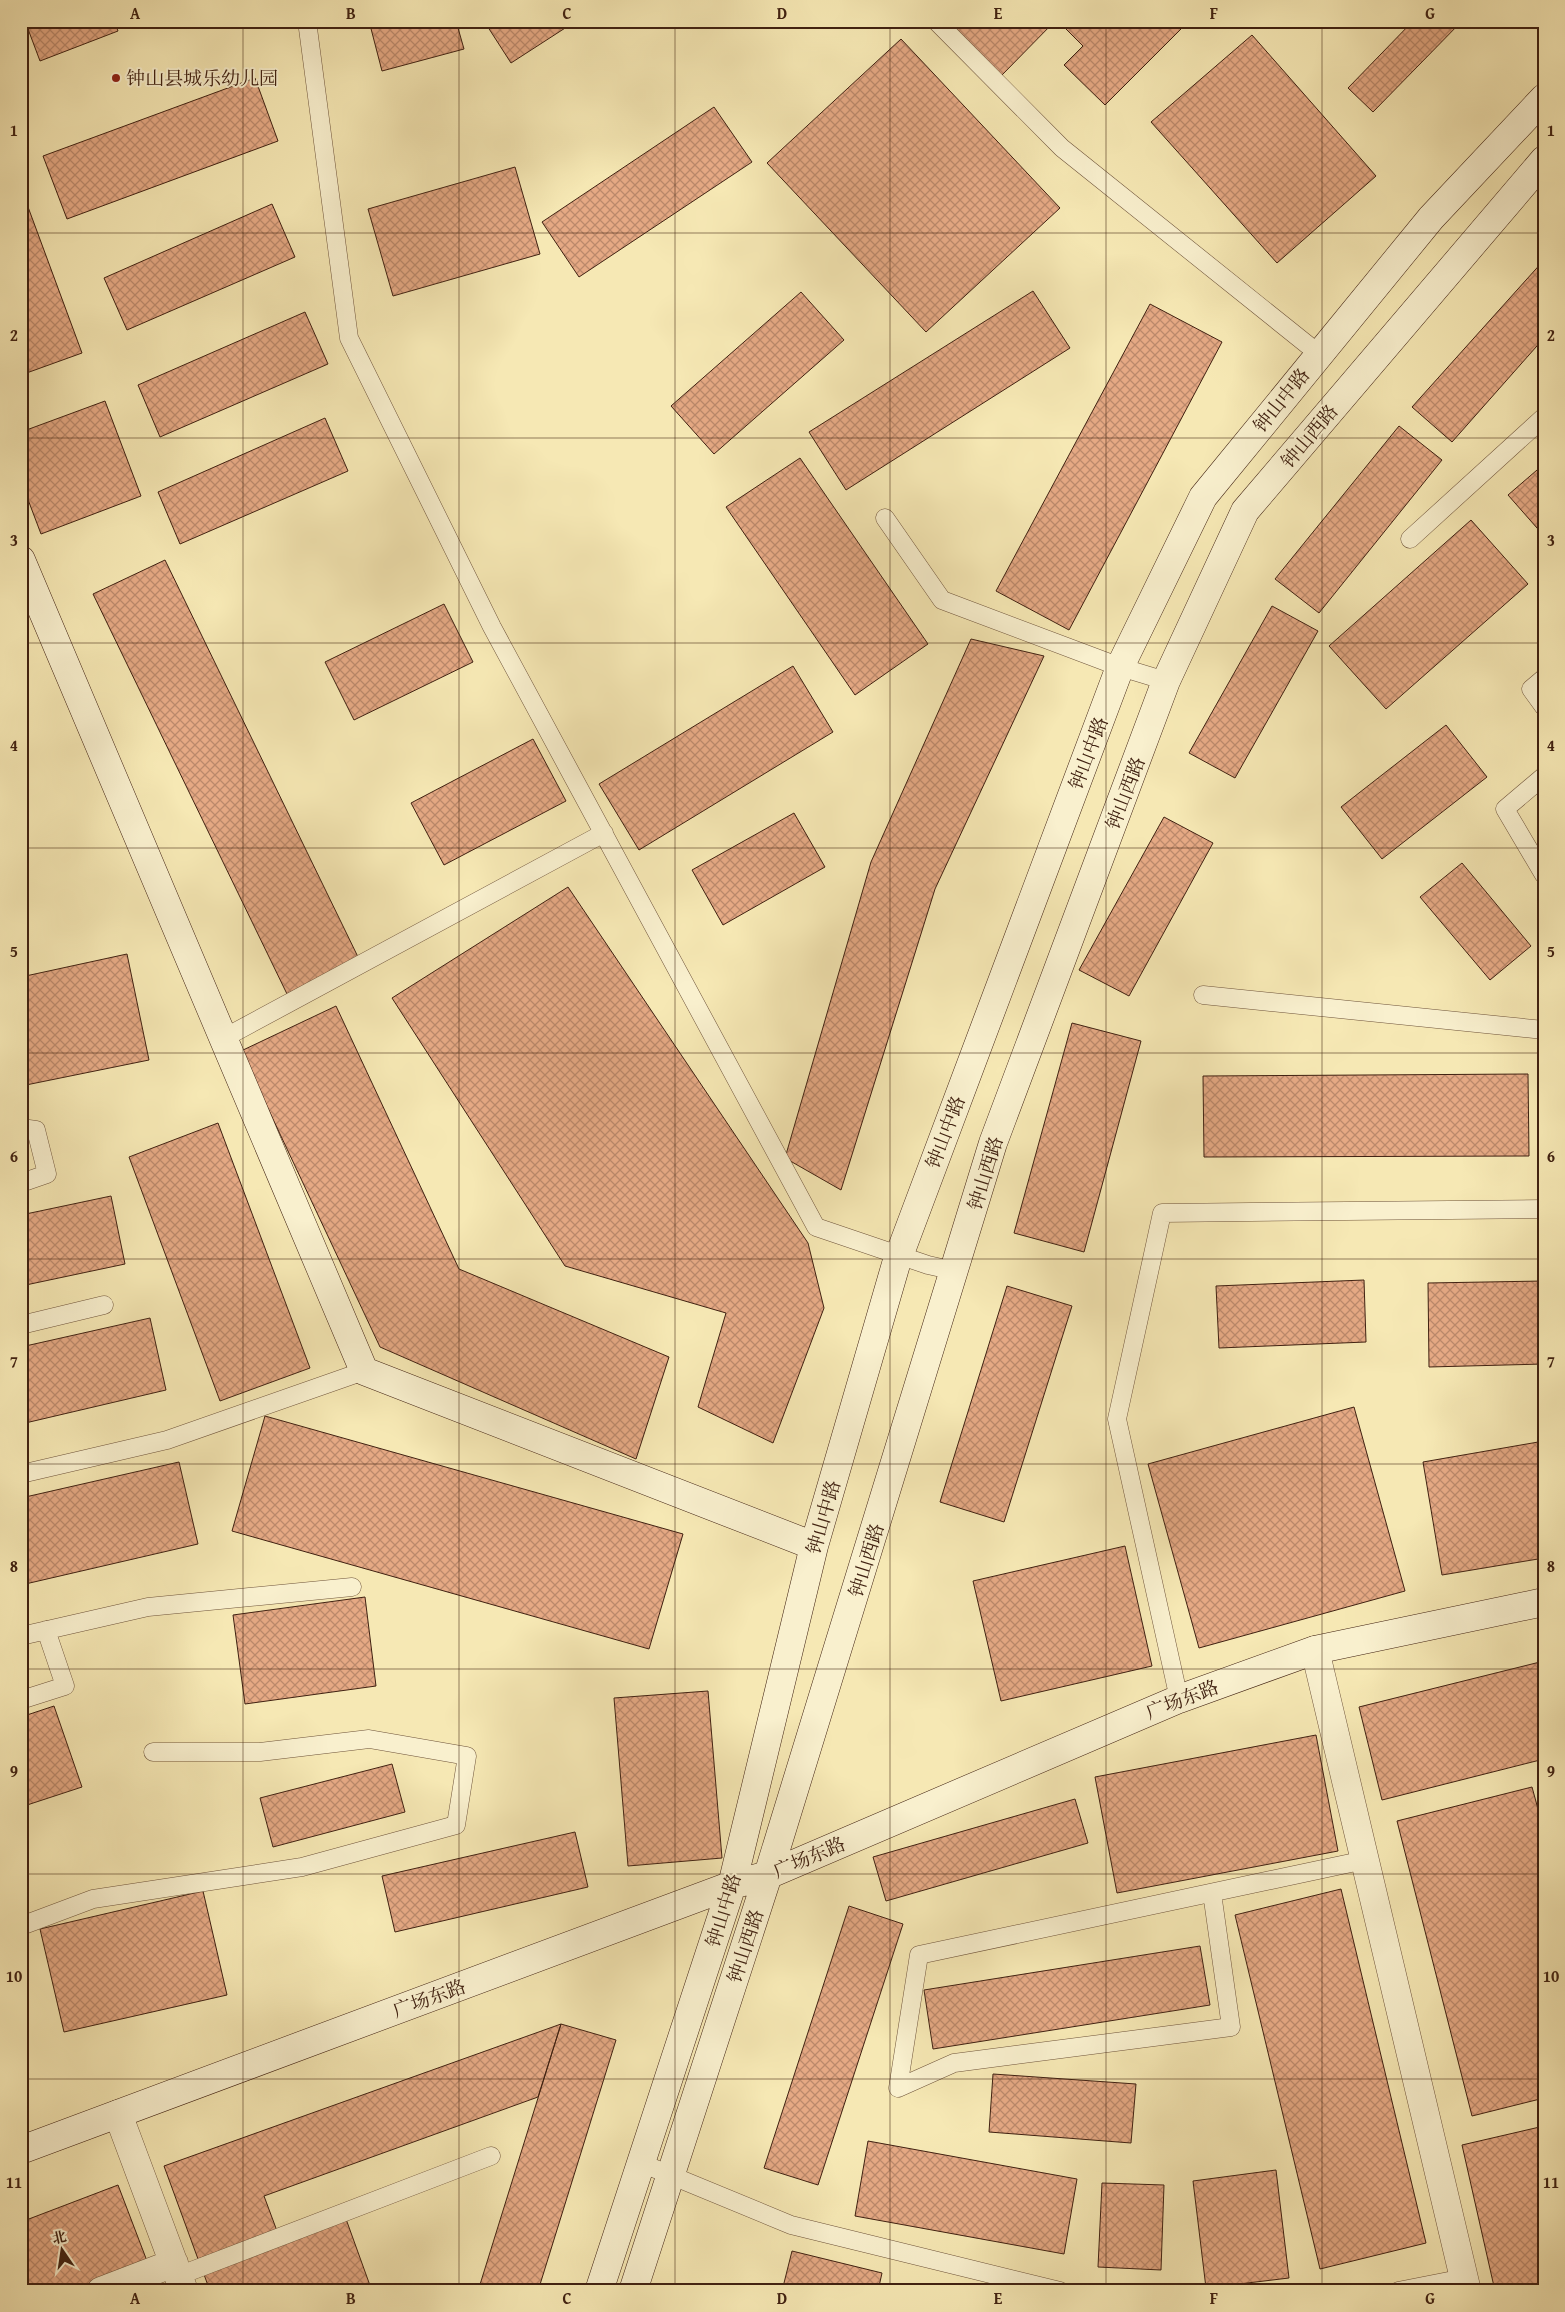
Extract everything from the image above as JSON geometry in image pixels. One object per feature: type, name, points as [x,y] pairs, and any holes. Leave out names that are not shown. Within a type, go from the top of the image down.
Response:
[{"type":"main road","name":"钟山中路","points":[[599,2291],[732,1885],[814,1546],[899,1255],[1120,667],[1203,497],[1431,218],[1544,98]]},
{"type":"main road","name":"钟山西路","points":[[633,2291],[768,1875],[993,1143],[1166,681],[1245,512],[1544,160]]},
{"type":"main road","points":[[21,560],[364,1371],[814,1546]]},
{"type":"main road","name":"广场东路","points":[[21,2150],[732,1885],[768,1875],[1179,1699],[1316,1650],[1544,1602]]},
{"type":"main road","points":[[1316,1650],[1466,2285]]},
{"type":"main road","points":[[100,2291],[178,2276],[118,2114]]},
{"type":"lane","points":[[307,21],[349,338],[492,627],[816,1227],[899,1255],[955,1271]]},
{"type":"lane","points":[[936,21],[1062,148],[1319,354]]},
{"type":"lane","points":[[1410,539],[1544,416]]},
{"type":"lane","points":[[885,518],[942,600],[1120,667],[1166,681]]},
{"type":"lane","points":[[1544,678],[1531,689],[1544,707]]},
{"type":"lane","points":[[1544,776],[1505,809],[1544,874]]},
{"type":"lane","points":[[224,1038],[604,833]]},
{"type":"lane","points":[[1203,995],[1544,1030]]},
{"type":"lane","points":[[21,1128],[36,1130],[47,1174],[21,1183]]},
{"type":"lane","points":[[1179,1699],[1117,1420],[1162,1213],[1544,1209]]},
{"type":"lane","points":[[21,1325],[104,1305]]},
{"type":"lane","points":[[21,1474],[166,1440],[364,1371]]},
{"type":"lane","points":[[21,1636],[148,1607],[352,1587]]},
{"type":"lane","points":[[21,1700],[65,1686],[46,1630]]},
{"type":"lane","points":[[21,1926],[93,1899],[302,1867],[456,1825],[467,1756],[369,1738],[260,1752],[153,1752]]},
{"type":"lane","points":[[1212,1893],[1231,2027],[954,2063],[898,2088],[919,1955],[1365,1860]]},
{"type":"lane","points":[[178,2276],[491,2156]]},
{"type":"lane","points":[[641,2163],[791,2225],[1060,2291]]},
{"type":"lane","points":[[1398,2291],[1466,2285]]},
{"type":"building","points":[[25,21],[114,21],[118,31],[40,61]]},
{"type":"building","points":[[369,21],[456,21],[464,49],[382,71]]},
{"type":"building","points":[[484,21],[576,21],[511,63]]},
{"type":"building","points":[[957,21],[1055,21],[1002,75],[952,26]]},
{"type":"building","points":[[1058,21],[1189,21],[1105,105],[1064,65],[1083,46]]},
{"type":"building","points":[[1413,21],[1462,21],[1373,112],[1348,88]]},
{"type":"building","points":[[1252,35],[1376,176],[1277,263],[1151,122]]},
{"type":"building","points":[[901,39],[1060,208],[926,332],[767,163]]},
{"type":"building","points":[[255,78],[278,141],[67,219],[43,156]]},
{"type":"building","points":[[714,107],[752,162],[579,277],[542,222]]},
{"type":"building","points":[[515,167],[540,254],[393,296],[368,209]]},
{"type":"building","points":[[21,188],[82,353],[21,375]]},
{"type":"building","points":[[272,204],[295,257],[127,330],[104,278]]},
{"type":"building","points":[[1544,260],[1544,338],[1452,442],[1412,407]]},
{"type":"building","points":[[1033,291],[1070,348],[846,490],[809,432]]},
{"type":"building","points":[[801,292],[844,340],[714,454],[671,406]]},
{"type":"building","points":[[1150,304],[1222,342],[1069,630],[996,591]]},
{"type":"building","points":[[305,312],[328,364],[160,437],[138,385]]},
{"type":"building","points":[[105,401],[141,496],[41,534],[21,481],[21,432]]},
{"type":"building","points":[[325,418],[348,471],[180,544],[158,492]]},
{"type":"building","points":[[1399,426],[1442,460],[1319,613],[1275,579]]},
{"type":"building","points":[[800,458],[928,644],[855,695],[726,507]]},
{"type":"building","points":[[1544,464],[1544,536],[1508,495]]},
{"type":"building","points":[[1471,520],[1528,584],[1386,709],[1329,646]]},
{"type":"building","points":[[165,560],[359,959],[287,994],[93,594]]},
{"type":"building","points":[[444,604],[473,662],[354,720],[325,662]]},
{"type":"building","points":[[1272,606],[1318,631],[1235,778],[1189,753]]},
{"type":"building","points":[[971,639],[1044,656],[935,889],[841,1190],[785,1158],[871,862]]},
{"type":"building","points":[[793,666],[833,732],[639,850],[599,784]]},
{"type":"building","points":[[1446,725],[1487,777],[1382,859],[1341,807]]},
{"type":"building","points":[[533,739],[566,801],[444,865],[411,803]]},
{"type":"building","points":[[794,813],[825,867],[723,925],[692,870]]},
{"type":"building","points":[[1164,817],[1213,843],[1129,996],[1079,970]]},
{"type":"building","points":[[1462,863],[1531,946],[1490,980],[1420,897]]},
{"type":"building","points":[[568,887],[808,1243],[824,1308],[773,1443],[698,1407],[726,1313],[565,1266],[392,998]]},
{"type":"building","points":[[127,954],[149,1060],[21,1086],[21,977]]},
{"type":"building","points":[[336,1006],[459,1269],[669,1357],[636,1459],[380,1347],[241,1051]]},
{"type":"building","points":[[1072,1023],[1141,1041],[1084,1252],[1014,1233]]},
{"type":"building","points":[[1528,1074],[1529,1156],[1204,1157],[1203,1076]]},
{"type":"building","points":[[218,1123],[310,1368],[220,1401],[129,1157]]},
{"type":"building","points":[[111,1196],[125,1264],[21,1286],[21,1215]]},
{"type":"building","points":[[1364,1280],[1366,1342],[1219,1348],[1216,1286]]},
{"type":"building","points":[[1544,1281],[1544,1364],[1429,1367],[1428,1283]]},
{"type":"building","points":[[1007,1286],[1072,1306],[1004,1522],[940,1502]]},
{"type":"building","points":[[150,1318],[166,1390],[21,1424],[21,1347]]},
{"type":"building","points":[[1354,1407],[1405,1591],[1199,1648],[1148,1464]]},
{"type":"building","points":[[265,1416],[683,1534],[649,1649],[232,1531]]},
{"type":"building","points":[[1544,1441],[1544,1558],[1442,1575],[1423,1462]]},
{"type":"building","points":[[179,1462],[198,1544],[21,1585],[21,1498]]},
{"type":"building","points":[[1125,1546],[1152,1666],[1001,1701],[973,1581]]},
{"type":"building","points":[[365,1597],[376,1686],[245,1704],[233,1615]]},
{"type":"building","points":[[1544,1661],[1544,1759],[1382,1800],[1359,1707]]},
{"type":"building","points":[[708,1691],[722,1858],[628,1866],[614,1698]]},
{"type":"building","points":[[54,1706],[82,1787],[21,1807],[21,1717]]},
{"type":"building","points":[[1316,1735],[1338,1851],[1117,1893],[1095,1777]]},
{"type":"building","points":[[392,1764],[405,1812],[273,1847],[260,1798]]},
{"type":"building","points":[[1532,1787],[1544,1831],[1544,2098],[1472,2116],[1397,1821]]},
{"type":"building","points":[[1075,1799],[1088,1843],[886,1901],[873,1857]]},
{"type":"building","points":[[575,1832],[588,1887],[395,1932],[382,1876]]},
{"type":"building","points":[[1341,1889],[1426,2243],[1320,2269],[1235,1915]]},
{"type":"building","points":[[203,1891],[227,1995],[64,2032],[40,1929]]},
{"type":"building","points":[[849,1906],[903,1924],[818,2185],[764,2168]]},
{"type":"building","points":[[1200,1946],[1210,2005],[933,2049],[924,1990]]},
{"type":"building","points":[[561,2024],[616,2040],[538,2291],[478,2291]]},
{"type":"building","points":[[561,2024],[538,2097],[264,2196],[277,2231],[198,2259],[164,2166]]},
{"type":"building","points":[[993,2074],[1136,2084],[1131,2143],[989,2132]]},
{"type":"building","points":[[1544,2126],[1544,2291],[1495,2291],[1462,2145]]},
{"type":"building","points":[[868,2141],[1077,2179],[1064,2254],[855,2216]]},
{"type":"building","points":[[1276,2170],[1289,2278],[1206,2288],[1193,2181]]},
{"type":"building","points":[[1102,2183],[1164,2185],[1161,2270],[1098,2267]]},
{"type":"building","points":[[118,2185],[147,2261],[70,2291],[21,2291],[21,2222]]},
{"type":"building","points":[[346,2219],[372,2291],[210,2291],[202,2269]]},
{"type":"building","points":[[792,2251],[882,2273],[878,2291],[782,2291]]},
{"type":"place","name":"钟山县城乐幼儿园","points":[[116,78]]}]
